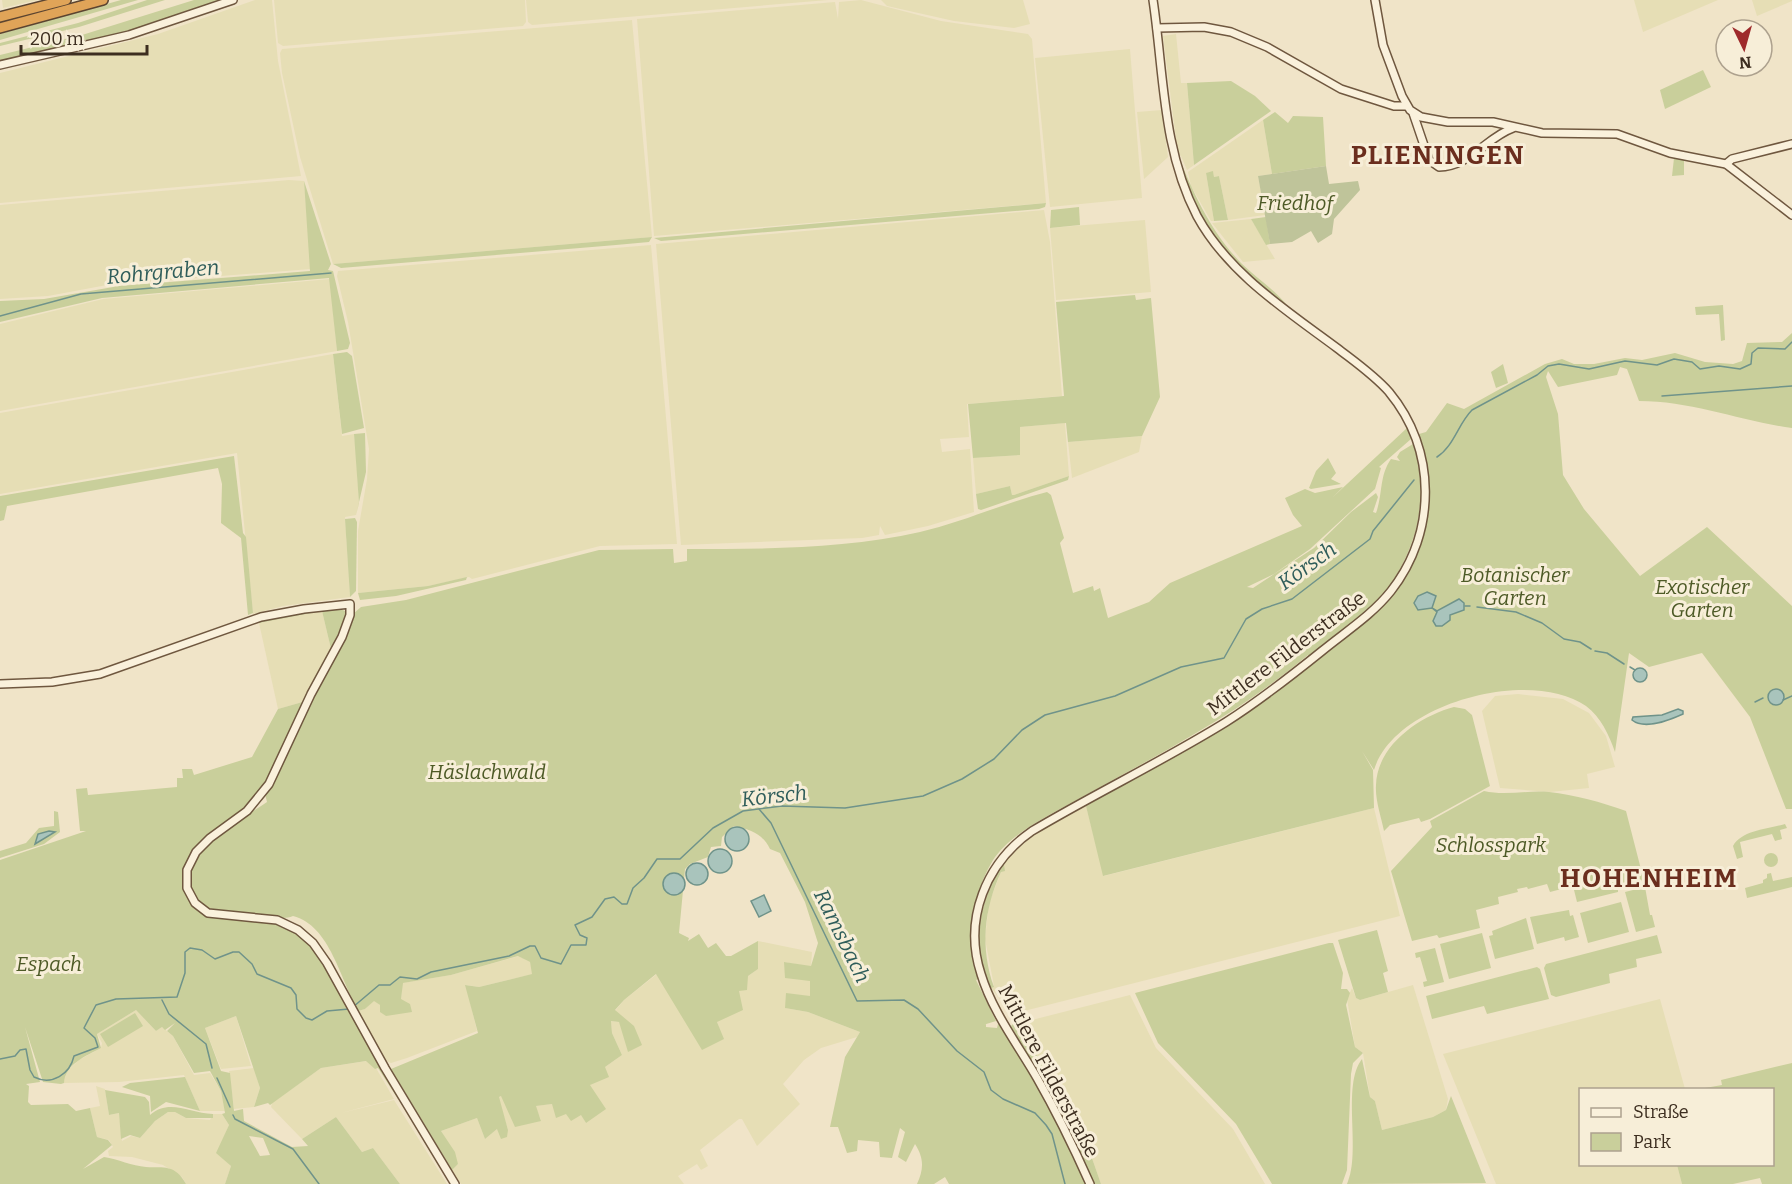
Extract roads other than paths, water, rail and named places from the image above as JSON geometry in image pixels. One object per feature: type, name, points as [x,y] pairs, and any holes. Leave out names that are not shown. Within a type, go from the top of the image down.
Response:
[{"type":"highway","points":[[0,17],[66,0]]},
{"type":"highway","points":[[0,28],[103,0]]},
{"type":"main road","points":[[0,65],[136,33],[233,0]]},
{"type":"main road","name":"Mittlere Filderstraße","points":[[1090,1184],[1059,1118],[980,974],[975,944],[975,922],[980,900],[990,875],[1007,852],[1032,831],[1239,713],[1371,612],[1392,589],[1413,556],[1422,528],[1425,503],[1424,470],[1417,441],[1406,417],[1390,394],[1363,368],[1242,273],[1220,250],[1199,220],[1173,158],[1153,0]]},
{"type":"main road","points":[[1375,0],[1383,45],[1406,106],[1419,119],[1429,160],[1434,165],[1451,166],[1478,152],[1501,132],[1513,128]]},
{"type":"main road","points":[[1157,28],[1204,27],[1231,32],[1267,47],[1341,89],[1394,106],[1406,106]]},
{"type":"main road","points":[[1419,119],[1498,124],[1549,134],[1611,132],[1670,153],[1726,164],[1792,215]]},
{"type":"main road","points":[[1498,124],[1501,132]]},
{"type":"main road","points":[[1726,164],[1732,159],[1792,144]]},
{"type":"main road","points":[[0,684],[52,682],[96,675],[261,617],[350,604],[350,615],[340,642],[311,694],[267,788],[247,811],[200,848],[190,863],[186,877],[190,896],[206,912],[219,916],[274,919],[304,934],[323,956],[455,1184]]},
{"type":"water","points":[[1427,592],[1436,596],[1432,608],[1418,610],[1414,603],[1418,596]]},
{"type":"water","points":[[1459,599],[1464,603],[1464,610],[1450,615],[1450,620],[1442,626],[1436,626],[1433,621],[1437,612],[1432,608],[1437,611]]},
{"type":"water","points":[[1640,668],[1645,670],[1647,675],[1645,680],[1640,682],[1635,680],[1633,675],[1635,670]]},
{"type":"water","points":[[1776,689],[1784,697],[1776,705],[1768,697]]},
{"type":"water","points":[[1678,709],[1683,711],[1683,714],[1657,723],[1643,724],[1632,720],[1633,717],[1662,715]]},
{"type":"water","points":[[737,827],[745,831],[749,839],[745,847],[737,851],[729,847],[725,839],[729,831]]},
{"type":"water","points":[[55,832],[35,844],[38,834]]},
{"type":"water","points":[[720,849],[728,853],[732,861],[728,869],[720,873],[712,869],[708,861],[712,853]]},
{"type":"water","points":[[697,863],[705,866],[708,874],[705,882],[697,885],[689,882],[686,874],[689,866]]},
{"type":"water","points":[[674,873],[682,876],[685,884],[682,892],[674,895],[666,892],[663,884],[666,876]]},
{"type":"water","points":[[764,895],[771,911],[759,917],[751,901]]},
{"type":"waterway","name":"Rohrgraben","points":[[0,316],[81,294],[331,273]]},
{"type":"waterway","name":"Körsch","points":[[1437,457],[1448,447],[1472,410],[1537,375],[1548,366],[1559,364],[1589,369],[1625,361],[1657,365],[1674,359],[1692,362],[1700,369],[1719,366],[1740,369],[1751,364],[1752,353],[1758,348],[1785,349],[1792,342]]},
{"type":"waterway","points":[[1662,396],[1792,386]]},
{"type":"waterway","name":"Körsch","points":[[353,1007],[379,985],[390,985],[400,977],[417,979],[431,972],[509,956],[530,946],[535,946],[541,958],[561,964],[571,945],[586,945],[587,938],[580,935],[575,925],[592,917],[605,899],[614,897],[622,904],[627,904],[633,888],[644,878],[657,859],[680,859],[713,828],[743,811],[782,806],[845,808],[923,796],[962,779],[994,759],[1022,730],[1045,715],[1115,696],[1181,667],[1224,658],[1246,619],[1262,609],[1292,599],[1370,539],[1373,531],[1414,480]]},
{"type":"waterway","points":[[1465,606],[1470,606]]},
{"type":"waterway","points":[[1477,607],[1516,612],[1542,623],[1564,639],[1580,642],[1591,649]]},
{"type":"waterway","points":[[1595,651],[1607,653],[1624,664]]},
{"type":"waterway","points":[[1630,667],[1635,670]]},
{"type":"waterway","points":[[1783,700],[1792,696]]},
{"type":"waterway","points":[[1755,702],[1763,698]]},
{"type":"waterway","name":"Ramsbach","points":[[759,809],[771,823],[857,1001],[904,1000],[918,1009],[957,1051],[984,1072],[991,1090],[1003,1099],[1035,1113],[1046,1125],[1052,1134],[1065,1184]]},
{"type":"waterway","name":"Körsch","points":[[0,1059],[15,1056],[20,1050],[26,1049],[30,1070],[34,1077],[47,1080],[59,1077],[69,1068],[74,1056],[98,1047],[95,1038],[84,1028],[96,1005],[116,999],[177,997],[185,973],[185,952],[190,948],[202,950],[215,959],[239,952],[252,964],[257,974],[291,988],[296,995],[297,1009],[306,1018],[312,1020],[327,1011],[349,1009]]},
{"type":"waterway","points":[[162,1000],[169,1014],[206,1044],[212,1068]]},
{"type":"waterway","points":[[217,1078],[230,1107]]},
{"type":"waterway","points":[[233,1115],[235,1119],[293,1149],[319,1184]]},
{"type":"district","name":"PLIENINGEN","points":[[1438,155]]},
{"type":"district","name":"HOHENHEIM","points":[[1649,878]]},
{"type":"park label","name":"Friedhof","points":[[1295,203]]},
{"type":"park label","name":"Botanischer Garten","points":[[1515,586]]},
{"type":"park label","name":"Exotischer Garten","points":[[1702,598]]},
{"type":"park label","name":"Häslachwald","points":[[487,772]]},
{"type":"park label","name":"Schlosspark","points":[[1491,845]]},
{"type":"park label","name":"Espach","points":[[49,964]]}]
